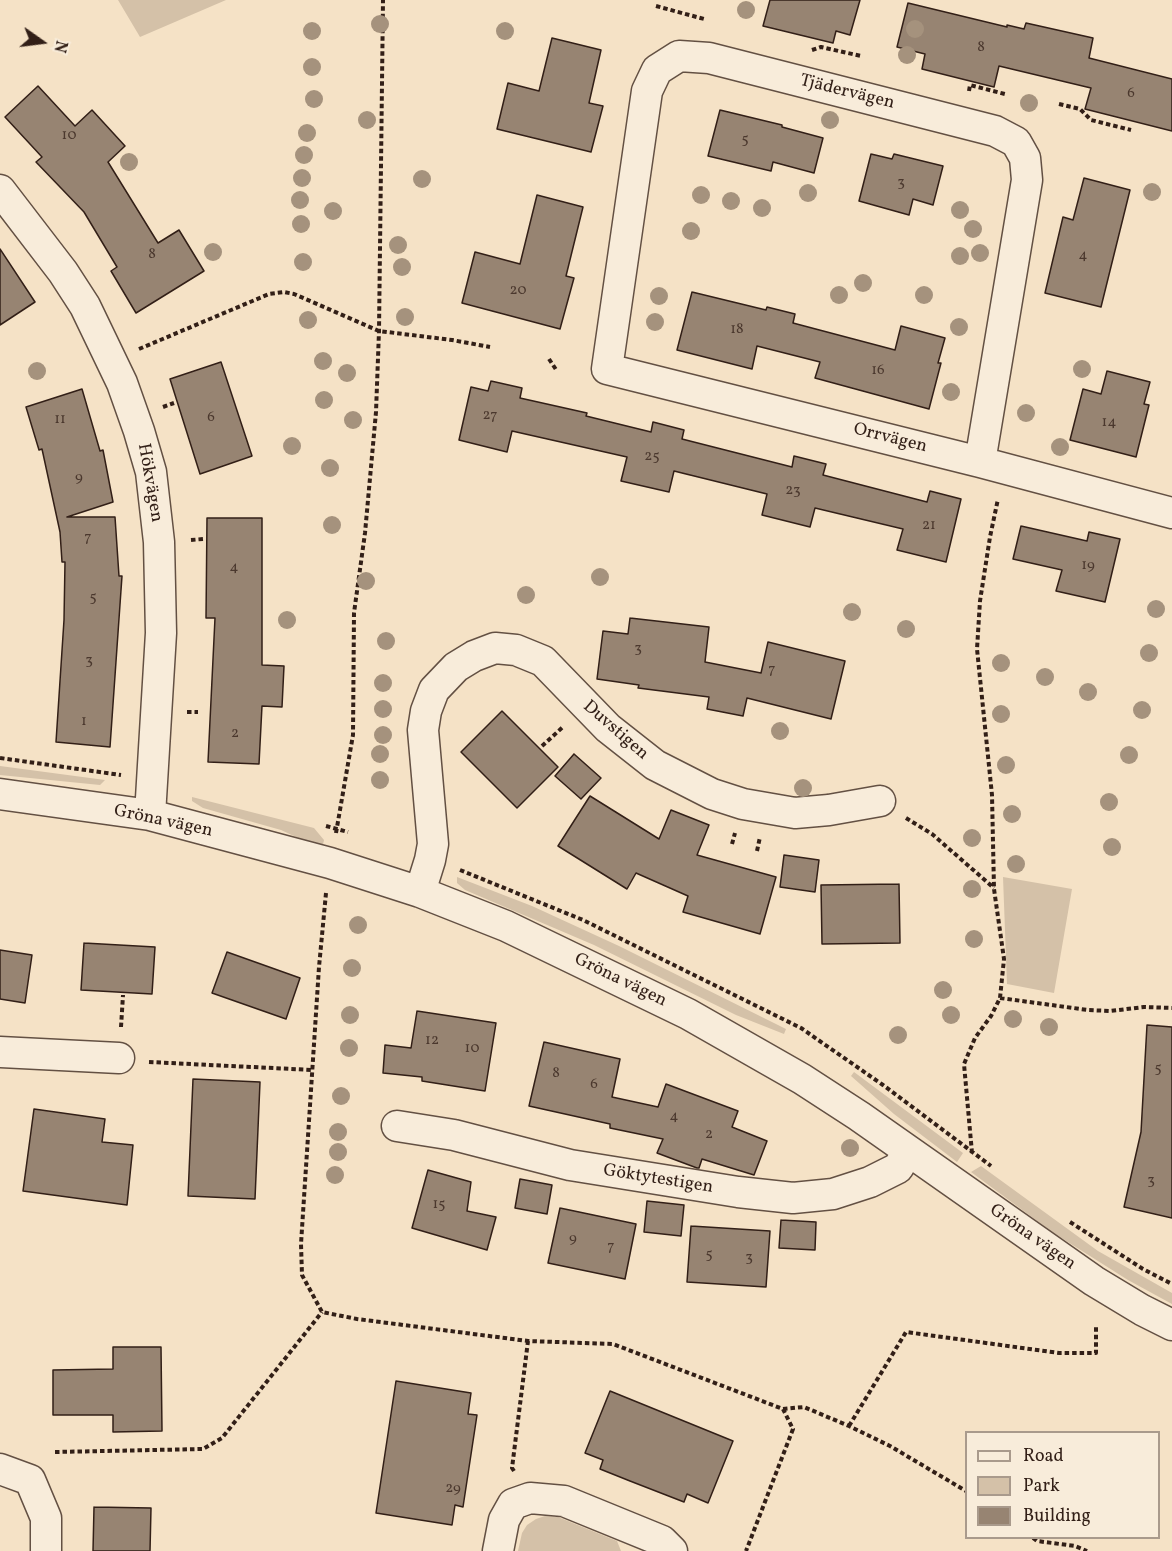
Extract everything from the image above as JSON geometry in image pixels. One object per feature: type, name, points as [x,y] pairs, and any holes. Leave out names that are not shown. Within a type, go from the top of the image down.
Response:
[{"type":"street","name":"Tjädervägen","points":[[607,369],[647,91],[657,70],[679,56],[709,58],[995,131],[1016,142],[1025,158],[1027,180],[980,462]]},
{"type":"street","name":"Hökvägen","points":[[0,190],[18,211],[85,306],[112,360],[137,424],[151,472],[159,542],[161,633],[150,816]]},
{"type":"street","name":"Orrvägen","points":[[607,369],[980,462],[1172,513]]},
{"type":"street","name":"Duvstigen","points":[[420,892],[433,844],[423,730],[426,711],[434,690],[456,667],[474,656],[495,648],[516,650],[543,661],[562,683],[617,735],[655,765],[712,794],[743,804],[795,813],[880,801]]},
{"type":"street","name":"Gröna vägen","points":[[0,794],[150,816],[330,862],[420,892],[506,926],[688,1014],[802,1079],[1094,1281],[1172,1325]]},
{"type":"street","points":[[0,1052],[119,1058]]},
{"type":"street","name":"Göktytestigen","points":[[397,1126],[454,1135],[581,1167],[716,1189],[793,1198],[833,1194],[870,1182],[898,1168],[908,1151]]},
{"type":"street","points":[[0,1469],[30,1480],[46,1518],[46,1551]]},
{"type":"street","points":[[498,1551],[504,1520],[513,1504],[530,1498],[564,1501],[662,1540],[672,1551]]},
{"type":"path","points":[[339,821],[353,735],[354,614],[376,412],[383,0]]},
{"type":"path","points":[[656,6],[704,19]]},
{"type":"path","points":[[803,49],[810,51],[821,47],[861,56]]},
{"type":"path","points":[[1059,104],[1080,109],[1091,120],[1131,130]]},
{"type":"path","points":[[112,360],[277,293],[294,294],[379,331],[490,347]]},
{"type":"path","points":[[549,359],[557,371]]},
{"type":"path","points":[[973,1153],[964,1064],[975,1038],[991,1016],[1000,998],[1004,959],[994,889],[992,795],[977,650],[980,601],[999,496]]},
{"type":"path","points":[[0,758],[121,775]]},
{"type":"path","points":[[880,801],[932,834],[994,889]]},
{"type":"path","points":[[322,1312],[302,1275],[301,1244],[327,884]]},
{"type":"path","points":[[1000,998],[1088,1010],[1172,1008]]},
{"type":"path","points":[[119,1058],[166,1064],[313,1070]]},
{"type":"path","points":[[322,1312],[357,1319],[528,1341],[613,1344],[783,1409],[804,1407],[890,1446],[965,1490]]},
{"type":"path","points":[[55,1452],[203,1449],[222,1438],[322,1312]]},
{"type":"path","points":[[849,1426],[906,1332],[1059,1353],[1096,1353],[1096,1325]]},
{"type":"path","points":[[512,1468],[528,1341]]},
{"type":"path","points":[[746,1551],[793,1429],[783,1409]]},
{"type":"path","points":[[1034,1539],[1075,1546],[1087,1551]]},
{"type":"green space","points":[[118,0],[226,0],[140,37]]},
{"type":"green space","points":[[0,766],[105,780],[100,785],[0,775]]},
{"type":"green space","points":[[192,797],[314,828],[324,840],[322,849],[281,830],[203,808],[192,801]]},
{"type":"green space","points":[[457,877],[532,906],[619,946],[786,1029],[784,1034],[736,1015],[594,945],[465,890],[457,883]]},
{"type":"green space","points":[[1003,877],[1072,889],[1054,993],[1007,984]]},
{"type":"green space","points":[[854,1072],[963,1153],[957,1162],[894,1114],[851,1076]]},
{"type":"green space","points":[[981,1166],[1098,1251],[1172,1293],[1172,1304],[1128,1280],[1052,1232],[971,1172]]},
{"type":"green space","points":[[545,1516],[558,1517],[617,1541],[621,1551],[518,1551],[522,1533],[527,1525]]},
{"type":"building","points":[[770,0],[860,0],[850,35],[836,31],[833,43],[763,26]]},
{"type":"building","points":[[908,3],[1007,27],[1007,25],[1024,29],[1026,23],[1093,38],[1089,58],[1172,79],[1172,131],[1085,109],[1091,88],[999,66],[994,87],[922,69],[925,54],[897,47]]},
{"type":"building","points":[[552,38],[601,50],[589,103],[603,106],[591,152],[497,129],[508,83],[539,91]]},
{"type":"building","points":[[38,86],[75,126],[92,110],[125,146],[108,162],[158,243],[179,230],[204,271],[136,313],[111,271],[117,267],[84,212],[36,162],[42,157],[5,117]]},
{"type":"building","points":[[720,110],[823,138],[814,173],[773,162],[771,171],[708,156]]},
{"type":"building","points":[[871,154],[892,159],[894,154],[943,166],[933,205],[913,199],[909,215],[859,201]]},
{"type":"building","points":[[1084,178],[1130,190],[1101,307],[1045,293],[1063,217],[1073,220]]},
{"type":"building","points":[[537,195],[583,207],[566,276],[574,278],[560,329],[462,303],[475,252],[520,264]]},
{"type":"building","points":[[0,249],[35,302],[0,325]]},
{"type":"building","points":[[692,292],[766,310],[767,307],[795,314],[793,323],[895,350],[901,326],[945,338],[929,409],[815,378],[820,362],[757,346],[752,369],[677,350]]},
{"type":"building","points":[[221,362],[252,456],[200,474],[170,379]]},
{"type":"building","points":[[1107,371],[1150,382],[1144,404],[1149,405],[1136,457],[1070,440],[1083,389],[1101,394]]},
{"type":"building","points":[[491,381],[522,388],[520,398],[587,413],[586,416],[651,432],[653,422],[684,430],[682,439],[792,467],[794,456],[826,464],[823,475],[927,502],[930,491],[961,499],[946,562],[897,550],[903,529],[815,508],[810,527],[762,515],[767,494],[674,471],[669,492],[621,481],[627,457],[512,431],[507,452],[459,440],[471,387],[488,391]]},
{"type":"building","points":[[82,389],[100,451],[103,450],[113,502],[67,517],[115,517],[119,576],[122,576],[110,747],[56,742],[64,620],[65,562],[62,562],[60,532],[42,449],[39,450],[26,407]]},
{"type":"building","points":[[207,518],[262,518],[262,665],[284,666],[282,707],[262,706],[259,764],[208,762],[215,618],[206,618]]},
{"type":"building","points":[[1021,526],[1087,541],[1089,532],[1120,539],[1105,602],[1056,591],[1062,570],[1013,559]]},
{"type":"building","points":[[630,618],[709,627],[705,662],[761,673],[768,642],[845,661],[831,719],[747,698],[743,716],[707,709],[709,697],[638,688],[639,685],[597,679],[603,631],[628,634]]},
{"type":"building","points":[[502,711],[558,767],[517,808],[461,752]]},
{"type":"building","points":[[574,754],[601,778],[581,799],[555,776]]},
{"type":"building","points":[[590,796],[659,839],[671,810],[709,825],[697,855],[776,877],[760,934],[683,912],[688,896],[636,873],[627,889],[558,846]]},
{"type":"building","points":[[784,855],[819,860],[815,892],[780,887]]},
{"type":"building","points":[[899,884],[900,943],[822,944],[821,885]]},
{"type":"building","points":[[84,943],[155,947],[152,994],[81,990]]},
{"type":"building","points":[[0,950],[32,955],[25,1003],[0,999]]},
{"type":"building","points":[[227,952],[300,978],[286,1019],[212,993]]},
{"type":"building","points":[[417,1011],[496,1023],[485,1091],[422,1081],[422,1077],[383,1073],[385,1045],[411,1048]]},
{"type":"building","points":[[1147,1025],[1172,1027],[1172,1218],[1124,1207],[1141,1132]]},
{"type":"building","points":[[544,1042],[620,1059],[612,1097],[658,1107],[666,1084],[738,1111],[732,1127],[767,1141],[754,1175],[702,1159],[697,1168],[657,1153],[663,1139],[610,1128],[610,1124],[529,1106]]},
{"type":"building","points":[[193,1079],[260,1082],[255,1199],[188,1196]]},
{"type":"building","points":[[34,1109],[105,1119],[102,1142],[133,1145],[127,1205],[23,1191]]},
{"type":"building","points":[[428,1170],[471,1182],[467,1211],[496,1217],[487,1250],[412,1228]]},
{"type":"building","points":[[520,1179],[552,1185],[547,1214],[515,1208]]},
{"type":"building","points":[[647,1201],[684,1205],[681,1236],[644,1232]]},
{"type":"building","points":[[560,1208],[636,1224],[625,1279],[548,1263]]},
{"type":"building","points":[[781,1220],[816,1222],[815,1250],[779,1248]]},
{"type":"building","points":[[691,1226],[770,1231],[766,1287],[687,1282]]},
{"type":"building","points":[[113,1347],[161,1347],[162,1431],[113,1432],[113,1415],[53,1415],[53,1370],[113,1369]]},
{"type":"building","points":[[396,1381],[471,1393],[468,1414],[477,1415],[463,1507],[455,1505],[452,1525],[376,1513]]},
{"type":"building","points":[[610,1391],[733,1441],[708,1503],[687,1494],[684,1502],[600,1469],[603,1460],[585,1453]]},
{"type":"building","points":[[94,1507],[151,1508],[150,1551],[93,1551]]}]
